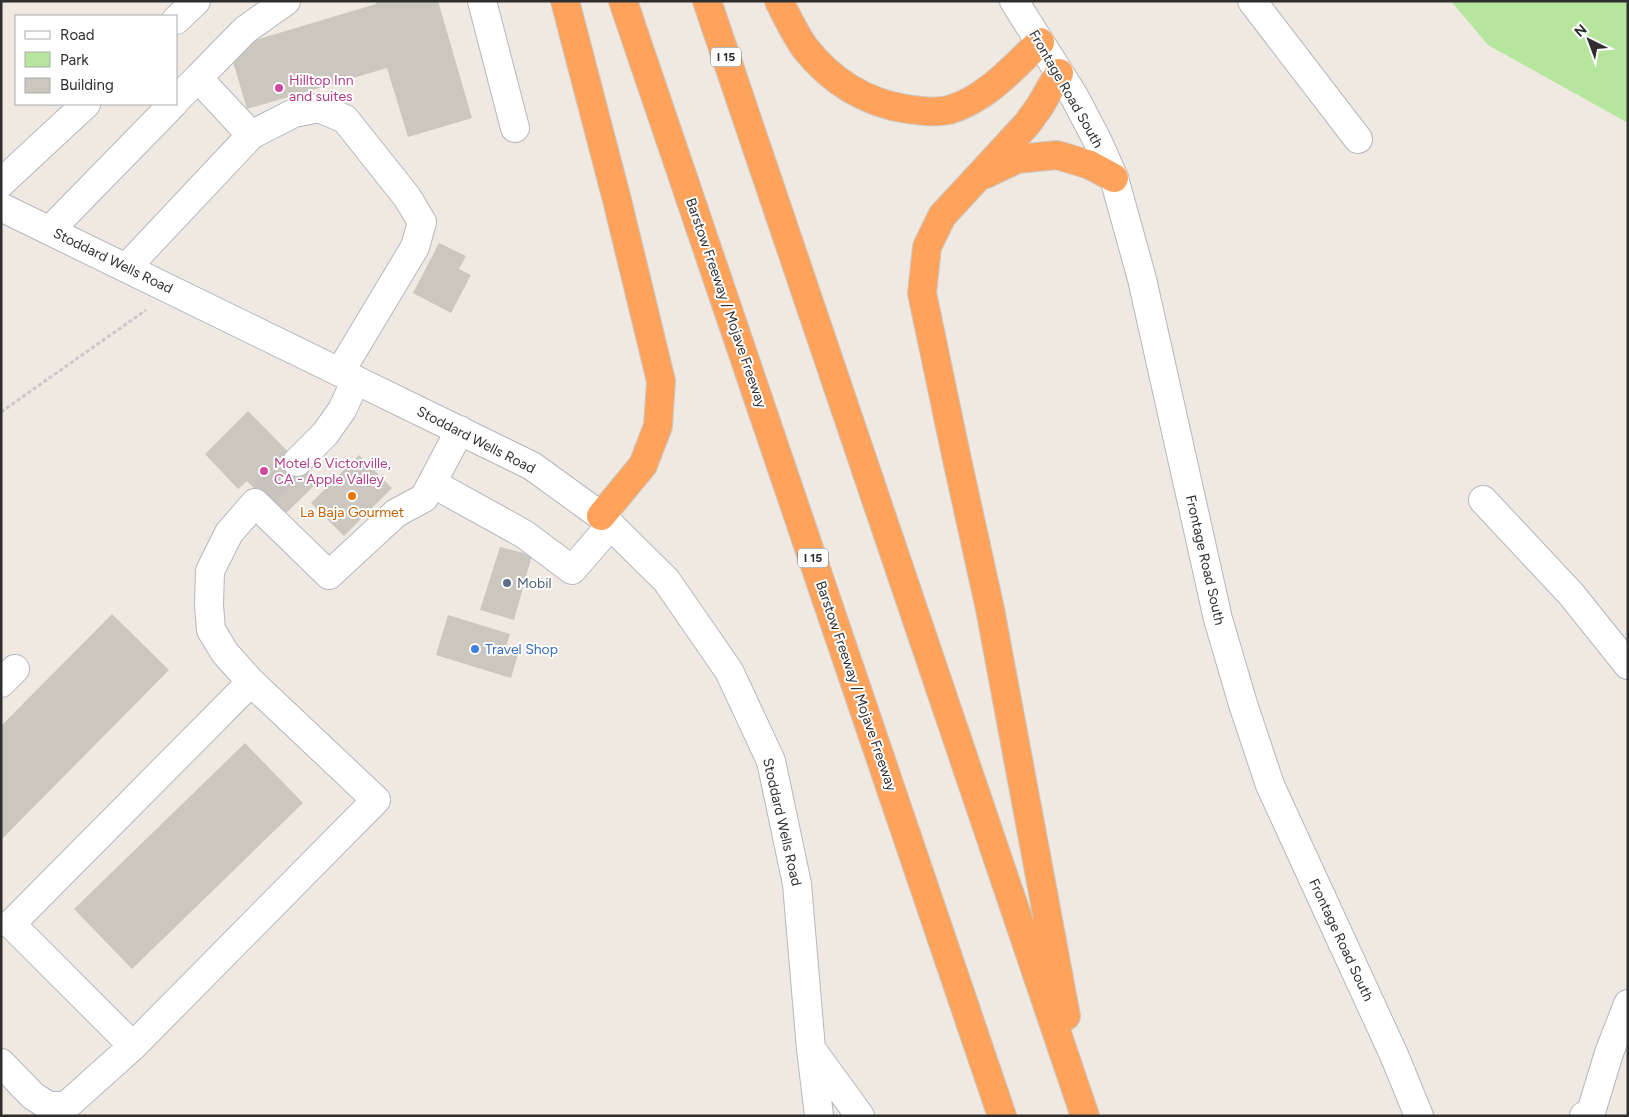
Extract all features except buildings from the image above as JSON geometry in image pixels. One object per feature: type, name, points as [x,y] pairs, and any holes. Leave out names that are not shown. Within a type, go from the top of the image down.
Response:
[{"type":"highway","points":[[564,1],[617,200],[661,380],[658,426],[643,465],[606,521]]},
{"type":"highway","name":"Barstow Freeway / Mojave Freeway","points":[[623,1],[1002,1116]]},
{"type":"highway","name":"I 15","points":[[707,1],[1084,1113]]},
{"type":"highway","points":[[779,1],[805,47],[825,69],[847,88],[869,99],[892,107],[919,111],[948,110],[976,98],[1001,80],[1040,42]]},
{"type":"highway","points":[[1060,73],[1027,124],[942,216],[927,247],[922,292],[990,609],[1084,1113]]},
{"type":"highway","points":[[980,176],[1017,159],[1057,155],[1090,165],[1114,178]]},
{"type":"street","points":[[178,18],[196,1]]},
{"type":"street","points":[[178,98],[245,30],[286,1]]},
{"type":"street","points":[[482,1],[515,128]]},
{"type":"street","name":"Frontage Road South","points":[[1014,1],[1060,73],[1097,140],[1114,178],[1142,279],[1218,619],[1243,704],[1270,785],[1394,1055],[1419,1116]]},
{"type":"street","points":[[1252,1],[1358,139]]},
{"type":"street","points":[[198,78],[252,135]]},
{"type":"street","points":[[1,183],[85,105]]},
{"type":"street","points":[[50,230],[172,105]]},
{"type":"street","points":[[127,267],[252,135],[294,113],[319,108],[345,119],[407,197],[422,222],[415,247],[348,376],[342,410],[325,434],[297,462]]},
{"type":"street","name":"Stoddard Wells Road","points":[[1,207],[532,466],[606,521],[666,580],[729,671],[771,761],[797,884],[811,1049],[820,1116]]},
{"type":"street","points":[[1,1063],[33,1096],[48,1106],[66,1106],[134,1046],[376,800],[252,682],[225,653],[211,630],[209,605],[210,571],[229,533],[259,499],[329,575],[396,513],[424,498],[460,430]]},
{"type":"street","points":[[432,482],[524,534],[572,570],[606,521]]},
{"type":"street","points":[[1483,500],[1571,594],[1628,665]]},
{"type":"street","points":[[134,1046],[6,920],[252,682]]},
{"type":"street","points":[[1594,1114],[1609,1052],[1628,1004]]},
{"type":"street","points":[[811,1049],[860,1116]]},
{"type":"path","points":[[1,412],[174,291]]},
{"type":"green space","points":[[1451,1],[1628,1],[1628,123],[1488,45]]},
{"type":"tunnel","points":[[262,496],[297,462]]},
{"type":"place","name":"Hilltop Inn and suites","points":[[279,88]]},
{"type":"place","name":"Motel 6 Victorville, CA - Apple Valley","points":[[264,471]]},
{"type":"place","name":"La Baja Gourmet","points":[[352,496]]},
{"type":"place","name":"Mobil","points":[[507,583]]},
{"type":"place","name":"Travel Shop","points":[[475,649]]}]
